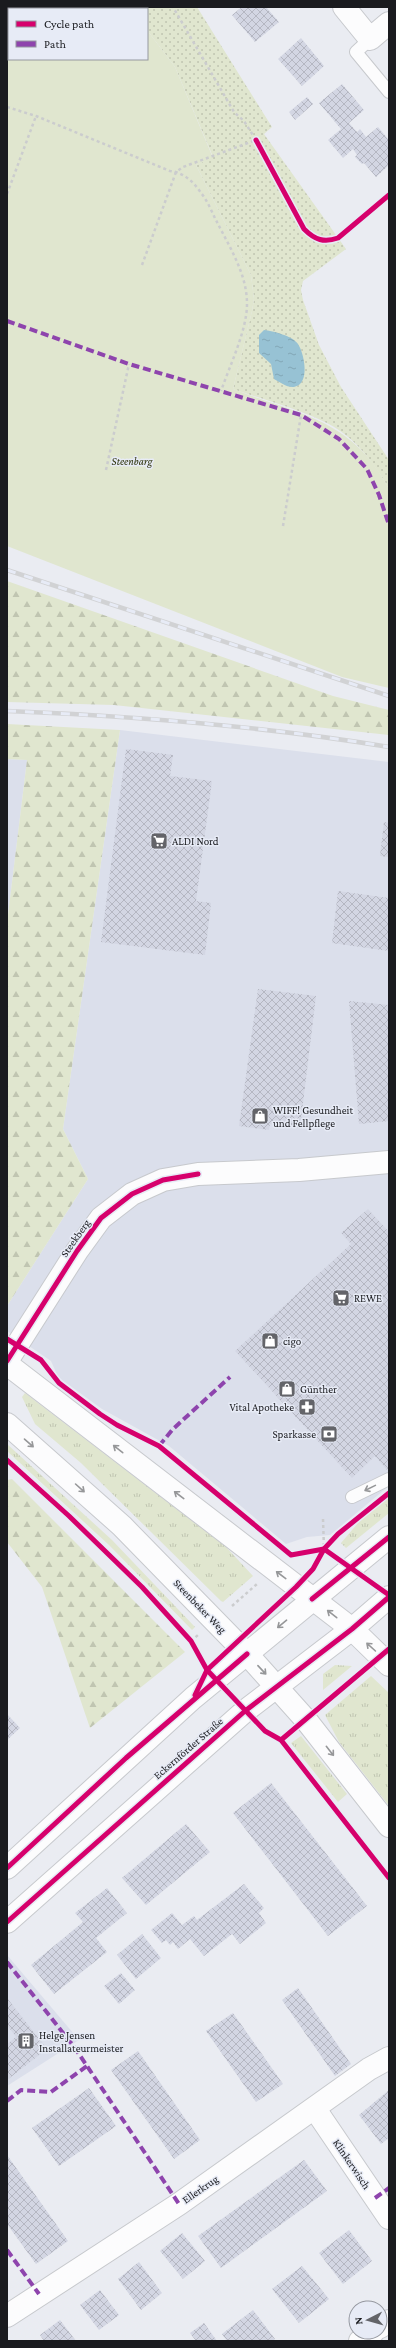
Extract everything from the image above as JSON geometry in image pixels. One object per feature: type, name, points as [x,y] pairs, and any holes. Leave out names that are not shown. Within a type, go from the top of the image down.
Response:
[{"type":"street","points":[[344,7],[370,39],[389,22]]},
{"type":"street","name":"Steekberg","points":[[7,1361],[77,1251],[101,1218],[132,1194],[163,1180],[198,1174],[299,1170],[389,1162]]},
{"type":"street","points":[[7,1364],[352,1629],[389,1665]]},
{"type":"street","name":"Steenbeker Weg","points":[[7,1424],[122,1526],[247,1654],[278,1687],[389,1826]]},
{"type":"street","points":[[7,1868],[137,1748],[312,1599],[389,1537]]},
{"type":"street","name":"Eckernförder Straße","points":[[7,1922],[241,1715],[352,1629],[389,1597]]},
{"type":"street","name":"Ellerkrug","points":[[7,2316],[179,2204],[315,2109],[369,2069],[389,2058]]},
{"type":"street","name":"Klinkerwisch","points":[[315,2109],[389,2218]]},
{"type":"lane","points":[[370,39],[356,52],[389,92]]},
{"type":"lane","points":[[352,1497],[389,1479]]},
{"type":"path","points":[[142,265],[176,172],[183,167],[256,140],[244,121],[234,112],[173,7]]},
{"type":"path","points":[[7,107],[36,116],[170,171],[176,172],[189,180],[202,193],[242,271],[246,284],[247,304],[245,320],[221,391]]},
{"type":"path","points":[[7,194],[36,116]]},
{"type":"path","points":[[106,470],[129,364]]},
{"type":"path","points":[[283,526],[301,415]]},
{"type":"path","points":[[323,1519],[322,1552],[372,1506]]},
{"type":"path","points":[[191,1641],[274,1570]]},
{"type":"shaded area","points":[[120,730],[389,762],[389,1486],[330,1535],[307,1537],[286,1544],[169,1446],[102,1409],[58,1377],[51,1361],[7,1331],[7,1306],[88,1179],[63,1129]]},
{"type":"shaded area","points":[[7,759],[27,760],[7,923]]},
{"type":"shaded area","points":[[7,1955],[79,2040],[7,2086]]},
{"type":"green space","name":"Steenbarg","points":[[7,7],[17,8],[8,8],[8,60],[148,60],[148,31],[175,67],[213,158],[196,165],[251,275],[254,299],[233,389],[323,422],[341,433],[359,448],[375,466],[389,489],[389,688],[342,677],[7,546]]},
{"type":"green space","points":[[197,7],[272,127],[264,134],[346,249],[303,281],[301,290],[303,300],[319,345],[341,387],[389,460],[389,489],[375,466],[343,433],[319,419],[305,413],[233,389],[254,299],[251,275],[196,165],[213,157],[175,67],[148,31],[148,8],[130,8]]},
{"type":"green space","points":[[7,581],[333,696],[389,710],[389,735],[114,705],[7,702]]},
{"type":"green space","points":[[7,724],[120,730],[63,1129],[88,1179],[7,1306],[7,923],[27,760],[7,759]]},
{"type":"green space","points":[[25,1393],[226,1547],[253,1576],[223,1602],[221,1601],[81,1463],[35,1424],[22,1397]]},
{"type":"green space","points":[[7,1444],[112,1540],[195,1627],[192,1630],[109,1545],[7,1451]]},
{"type":"green space","points":[[12,1479],[185,1652],[90,1728],[42,1587],[7,1542],[7,1480]]},
{"type":"green space","points":[[389,1496],[389,1513],[346,1548],[341,1543],[358,1523]]},
{"type":"green space","points":[[335,1665],[352,1666],[323,1690],[323,1674]]},
{"type":"green space","points":[[371,1676],[389,1693],[389,1806],[339,1742],[325,1715]]},
{"type":"green space","points":[[301,1736],[347,1794],[338,1802],[291,1743]]},
{"type":"water","points":[[264,330],[287,336],[298,344],[305,368],[303,380],[299,385],[289,387],[274,379],[271,364],[259,353],[259,335]]},
{"type":"building","points":[[242,7],[266,7],[279,22],[255,42],[232,15]]},
{"type":"building","points":[[301,38],[324,66],[302,86],[278,59]]},
{"type":"building","points":[[342,84],[364,110],[349,123],[357,132],[360,129],[366,137],[378,127],[389,140],[389,165],[376,177],[364,163],[362,164],[355,157],[357,155],[353,149],[343,158],[328,140],[341,129],[319,103]]},
{"type":"building","points":[[307,97],[313,104],[295,120],[289,112]]},
{"type":"building","name":"ALDI Nord","points":[[126,749],[173,755],[170,776],[212,781],[196,901],[211,903],[205,955],[101,942]]},
{"type":"building","points":[[384,822],[389,823],[389,857],[380,856]]},
{"type":"building","points":[[338,891],[389,898],[389,951],[332,943]]},
{"type":"building","points":[[258,989],[316,996],[300,1128],[270,1124],[269,1130],[239,1126]]},
{"type":"building","points":[[349,1001],[389,1005],[389,1121],[359,1124]]},
{"type":"building","name":"REWE","points":[[368,1209],[389,1232],[389,1467],[387,1470],[375,1456],[352,1478],[235,1351],[351,1244],[341,1233]]},
{"type":"building","points":[[7,1714],[20,1728],[7,1740]]},
{"type":"building","points":[[271,1783],[367,1906],[328,1936],[233,1813]]},
{"type":"building","points":[[186,1824],[210,1852],[146,1905],[122,1878]]},
{"type":"building","points":[[244,1884],[264,1908],[259,1913],[266,1923],[240,1944],[232,1934],[204,1956],[190,1939],[178,1949],[173,1942],[170,1945],[166,1940],[162,1943],[151,1930],[172,1913],[182,1925],[194,1916],[197,1920]]},
{"type":"building","points":[[107,1888],[127,1913],[96,1938],[107,1952],[54,1994],[31,1965],[83,1922],[75,1913]]},
{"type":"building","points":[[142,1934],[161,1958],[136,1979],[117,1955]]},
{"type":"building","points":[[121,1973],[135,1990],[119,2004],[104,1986]]},
{"type":"building","points":[[298,1988],[351,2064],[335,2076],[282,2000]]},
{"type":"building","name":"Helge Jensen Installateurmeister","points":[[7,1998],[47,2049],[7,2080],[7,2044],[16,2037],[7,2025]]},
{"type":"building","points":[[233,2013],[283,2084],[256,2102],[206,2031]]},
{"type":"building","points":[[138,2051],[200,2140],[174,2159],[111,2070]]},
{"type":"building","points":[[89,2088],[116,2126],[59,2166],[32,2128]]},
{"type":"building","points":[[389,2090],[389,2138],[381,2144],[359,2115]]},
{"type":"building","points":[[7,2155],[68,2241],[36,2264],[7,2224]]},
{"type":"building","points":[[304,2160],[327,2191],[221,2268],[198,2236]]},
{"type":"building","points":[[349,2230],[372,2261],[343,2284],[319,2253]]},
{"type":"building","points":[[182,2233],[205,2261],[183,2279],[160,2251]]},
{"type":"building","points":[[139,2262],[162,2293],[141,2310],[118,2279]]},
{"type":"building","points":[[302,2266],[329,2299],[299,2323],[272,2289]]},
{"type":"building","points":[[100,2290],[119,2315],[99,2330],[80,2305]]},
{"type":"building","points":[[253,2310],[275,2339],[273,2341],[227,2341],[222,2334]]},
{"type":"building","points":[[60,2320],[76,2341],[44,2341],[40,2335]]},
{"type":"building","points":[[204,2323],[217,2341],[196,2341],[190,2333]]},
{"type":"railway","points":[[7,570],[389,696]]},
{"type":"railway","points":[[7,711],[198,723],[294,733],[389,747]]},
{"type":"marked path","points":[[7,321],[129,364],[301,415],[339,439],[367,469],[379,495],[389,525]]},
{"type":"marked path","points":[[159,1446],[173,1429],[230,1377]]},
{"type":"marked path","points":[[7,1962],[75,2048],[179,2204]]},
{"type":"marked path","points":[[7,2101],[21,2090],[51,2092],[87,2066]]},
{"type":"marked path","points":[[375,2198],[389,2188]]},
{"type":"marked path","points":[[7,2250],[39,2294]]},
{"type":"cycle path","points":[[256,140],[304,229],[312,236],[320,240],[333,240],[338,238],[389,195]]},
{"type":"cycle path","points":[[7,1361],[77,1251],[101,1218],[132,1194],[163,1180],[198,1174]]},
{"type":"cycle path","points":[[7,1339],[41,1360],[59,1383],[100,1414],[117,1425],[159,1446],[291,1555],[324,1549],[389,1595]]},
{"type":"cycle path","points":[[7,1460],[69,1516],[142,1587],[191,1641],[207,1670],[265,1731],[281,1740],[389,1878]]},
{"type":"cycle path","points":[[195,1695],[207,1670],[296,1587],[313,1569],[324,1549],[338,1534],[389,1493]]},
{"type":"cycle path","points":[[312,1599],[389,1537]]},
{"type":"cycle path","points":[[7,1922],[245,1711],[352,1629],[389,1597]]},
{"type":"cycle path","points":[[281,1740],[389,1649]]},
{"type":"cycle path","points":[[7,1868],[126,1758],[247,1654]]},
{"type":"place","name":"ALDI Nord","points":[[159,841]]},
{"type":"place","name":"WIFF! Gesundheit und Fellpflege","points":[[260,1116]]},
{"type":"place","name":"REWE","points":[[341,1298]]},
{"type":"place","name":"cigo","points":[[270,1341]]},
{"type":"place","name":"Günther","points":[[287,1389]]},
{"type":"place","name":"Vital Apotheke","points":[[307,1407]]},
{"type":"place","name":"Sparkasse","points":[[329,1434]]},
{"type":"place","name":"Helge Jensen Installateurmeister","points":[[26,2041]]}]
